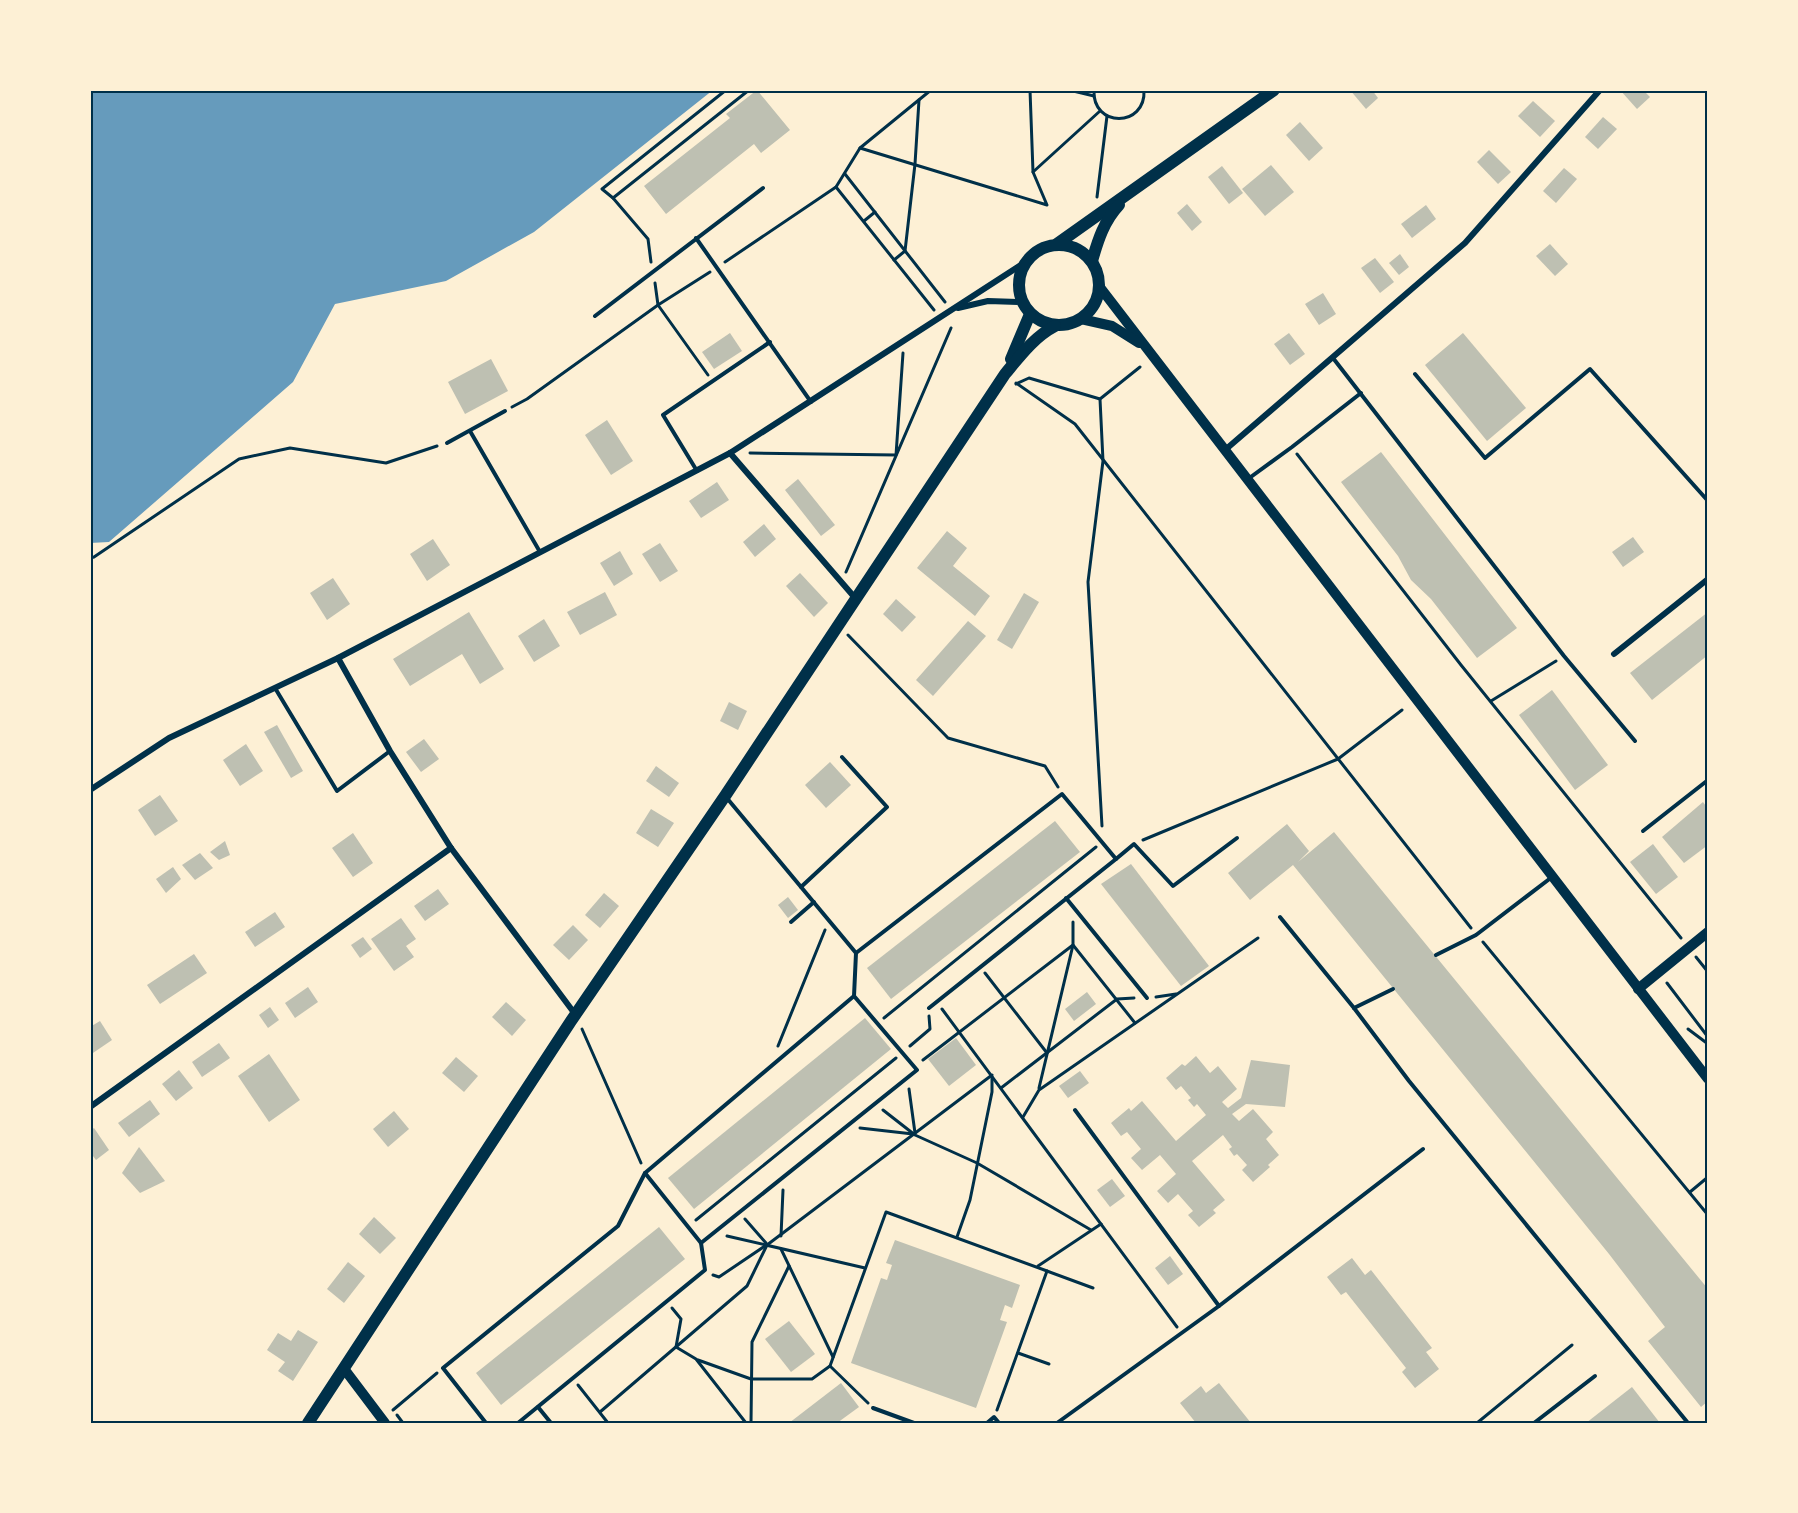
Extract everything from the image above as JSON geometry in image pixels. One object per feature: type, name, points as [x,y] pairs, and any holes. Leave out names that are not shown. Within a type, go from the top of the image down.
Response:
[{"type":"main road","points":[[1055,326],[1041,322],[1030,314],[1022,302],[1018,289],[1019,275],[1024,263],[1039,249],[1057,244],[1274,90]]},
{"type":"main road","points":[[1092,261],[1099,237],[1106,224],[1132,190]]},
{"type":"main road","points":[[308,1423],[345,1370],[574,1018],[725,796],[1005,374],[1045,331],[1081,319],[1091,310],[1097,299],[1099,286],[1092,261],[1082,251],[1071,246],[1057,244]]},
{"type":"main road","points":[[1005,374],[1030,314]]},
{"type":"street","points":[[1225,450],[1465,243],[1600,90]]},
{"type":"street","points":[[90,790],[169,738],[338,658],[730,453],[1024,263]]},
{"type":"street","points":[[1099,286],[1708,1079]]},
{"type":"street","points":[[951,310],[988,301],[1022,302]]},
{"type":"street","points":[[1081,319],[1112,326],[1147,348]]},
{"type":"street","points":[[730,453],[856,599]]},
{"type":"street","points":[[1614,654],[1708,579]]},
{"type":"street","points":[[338,658],[390,751],[451,848],[574,1018]]},
{"type":"street","points":[[90,1107],[451,848]]},
{"type":"street","points":[[1638,989],[1708,932]]},
{"type":"street","points":[[345,1370],[385,1423]]},
{"type":"lane","points":[[595,316],[763,188]]},
{"type":"lane","points":[[696,238],[811,402]]},
{"type":"lane","points":[[697,471],[663,415],[770,342]]},
{"type":"lane","points":[[1333,357],[1564,656],[1635,741]]},
{"type":"lane","points":[[1415,374],[1485,458],[1590,369],[1708,501]]},
{"type":"lane","points":[[1247,480],[1361,393]]},
{"type":"lane","points":[[447,443],[505,411]]},
{"type":"lane","points":[[470,430],[540,554]]},
{"type":"lane","points":[[275,688],[337,791],[390,751]]},
{"type":"lane","points":[[801,887],[887,807],[842,757]]},
{"type":"lane","points":[[1642,831],[1708,780]]},
{"type":"lane","points":[[856,953],[1062,794],[1116,860]]},
{"type":"lane","points":[[700,1243],[917,1070],[854,996],[856,953],[725,796]]},
{"type":"lane","points":[[929,1008],[1134,844],[1173,886],[1237,838]]},
{"type":"lane","points":[[1436,955],[1476,935],[1552,877]]},
{"type":"lane","points":[[1066,898],[1147,998]]},
{"type":"lane","points":[[791,922],[814,902]]},
{"type":"lane","points":[[1280,917],[1354,1008],[1409,1081],[1688,1423]]},
{"type":"lane","points":[[1354,1008],[1393,989]]},
{"type":"lane","points":[[486,1423],[443,1368],[618,1226],[645,1173],[854,996]]},
{"type":"lane","points":[[1075,1110],[1219,1306]]},
{"type":"lane","points":[[1057,1423],[1219,1306],[1423,1149]]},
{"type":"lane","points":[[518,1423],[705,1270],[700,1243],[645,1173]]},
{"type":"lane","points":[[1534,1423],[1595,1376]]},
{"type":"lane","points":[[538,1407],[551,1423]]},
{"type":"lane","points":[[873,1408],[914,1423]]},
{"type":"lane","points":[[987,1423],[994,1417],[999,1423]]},
{"type":"path","points":[[712,381],[658,305],[648,239],[613,198],[602,189],[726,90]]},
{"type":"path","points":[[613,198],[749,90]]},
{"type":"path","points":[[505,411],[527,399],[658,305],[836,187],[860,148],[931,90]]},
{"type":"path","points":[[860,148],[1047,205],[1033,172],[1030,90]]},
{"type":"path","points":[[1069,90],[1094,96]]},
{"type":"path","points":[[1094,90],[1100,111],[1115,118],[1131,116],[1142,104],[1144,90]]},
{"type":"path","points":[[894,260],[905,251],[915,164],[919,100]]},
{"type":"path","points":[[1033,172],[1100,111]]},
{"type":"path","points":[[1096,205],[1107,116]]},
{"type":"path","points":[[845,174],[951,310]]},
{"type":"path","points":[[836,187],[939,318]]},
{"type":"path","points":[[864,221],[875,212]]},
{"type":"path","points":[[842,581],[951,328]]},
{"type":"path","points":[[896,455],[904,341]]},
{"type":"path","points":[[1100,399],[1140,367]]},
{"type":"path","points":[[1100,399],[1029,378],[1017,383],[1075,424],[1476,935],[1708,1215]]},
{"type":"path","points":[[878,1023],[1103,842],[1088,582],[1103,461],[1100,399]]},
{"type":"path","points":[[90,558],[239,459],[290,448],[386,463],[447,443]]},
{"type":"path","points":[[1292,447],[1708,972]]},
{"type":"path","points":[[730,453],[896,455]]},
{"type":"path","points":[[847,634],[948,738],[1045,766],[1062,794]]},
{"type":"path","points":[[1491,701],[1564,656]]},
{"type":"path","points":[[1134,844],[1338,759],[1402,710]]},
{"type":"path","points":[[1023,1118],[1039,1090],[1073,945],[1073,907]]},
{"type":"path","points":[[770,1068],[829,920]]},
{"type":"path","points":[[1039,1090],[1258,938]]},
{"type":"path","points":[[914,1067],[1073,945]]},
{"type":"path","points":[[1073,945],[1135,1023]]},
{"type":"path","points":[[1690,965],[1703,954]]},
{"type":"path","points":[[980,967],[1047,1053]]},
{"type":"path","points":[[1662,987],[1674,977]]},
{"type":"path","points":[[1666,983],[1708,1037]]},
{"type":"path","points":[[1001,1088],[1117,999],[1177,994]]},
{"type":"path","points":[[937,1002],[1181,1333]]},
{"type":"path","points":[[687,1227],[930,1029],[929,1008]]},
{"type":"path","points":[[574,1018],[581,1027],[645,1173]]},
{"type":"path","points":[[1695,1042],[1682,1024],[1708,1044]]},
{"type":"path","points":[[705,1270],[719,1277],[781,1236],[992,1076]]},
{"type":"path","points":[[957,1238],[970,1200],[992,1092],[992,1076]]},
{"type":"path","points":[[907,1078],[915,1134]]},
{"type":"path","points":[[875,1103],[915,1134],[977,1163],[1091,1230]]},
{"type":"path","points":[[847,1126],[915,1134]]},
{"type":"path","points":[[781,1236],[784,1176]]},
{"type":"path","points":[[1690,1192],[1708,1178]]},
{"type":"path","points":[[739,1212],[767,1245]]},
{"type":"path","points":[[676,1347],[696,1359],[752,1379],[812,1379],[830,1366],[886,1212],[1093,1288]]},
{"type":"path","points":[[1037,1267],[1101,1224]]},
{"type":"path","points":[[714,1233],[865,1268]]},
{"type":"path","points":[[600,1413],[747,1286],[767,1245]]},
{"type":"path","points":[[781,1248],[833,1357]]},
{"type":"path","points":[[751,1423],[752,1342],[789,1266]]},
{"type":"path","points":[[994,1417],[1047,1271]]},
{"type":"path","points":[[667,1302],[681,1319],[676,1347]]},
{"type":"path","points":[[1477,1423],[1572,1344]]},
{"type":"path","points":[[1018,1353],[1048,1364]]},
{"type":"path","points":[[696,1359],[746,1423]]},
{"type":"path","points":[[830,1366],[873,1408]]},
{"type":"path","points":[[393,1410],[443,1368]]},
{"type":"path","points":[[573,1378],[608,1423]]},
{"type":"water","points":[[90,90],[713,90],[534,232],[446,281],[335,304],[293,382],[109,542],[90,543]]},
{"type":"building","points":[[757,90],[790,130],[761,153],[754,144],[666,214],[644,186],[730,118],[726,114]]},
{"type":"building","points":[[1350,90],[1372,90],[1378,98],[1366,109]]},
{"type":"building","points":[[1620,90],[1643,90],[1650,97],[1637,109]]},
{"type":"building","points":[[1533,101],[1555,121],[1540,137],[1518,116]]},
{"type":"building","points":[[1603,117],[1617,129],[1598,149],[1585,137]]},
{"type":"building","points":[[1300,122],[1323,148],[1309,161],[1286,135]]},
{"type":"building","points":[[1489,150],[1511,172],[1498,184],[1477,162]]},
{"type":"building","points":[[1271,165],[1294,192],[1265,216],[1242,189]]},
{"type":"building","points":[[1222,166],[1243,193],[1229,204],[1208,177]]},
{"type":"building","points":[[1564,168],[1577,179],[1556,203],[1543,191]]},
{"type":"building","points":[[1187,204],[1202,222],[1192,231],[1177,213]]},
{"type":"building","points":[[1426,205],[1436,219],[1412,238],[1401,224]]},
{"type":"building","points":[[1550,244],[1568,264],[1555,276],[1536,256]]},
{"type":"building","points":[[1400,254],[1409,267],[1399,275],[1389,263]]},
{"type":"building","points":[[1375,258],[1394,282],[1380,293],[1361,268]]},
{"type":"building","points":[[1323,293],[1336,314],[1319,325],[1305,304]]},
{"type":"building","points":[[730,333],[742,351],[714,369],[702,352]]},
{"type":"building","points":[[1289,333],[1305,354],[1290,365],[1274,344]]},
{"type":"building","points":[[1463,333],[1526,408],[1487,441],[1425,365]]},
{"type":"building","points":[[491,359],[508,391],[465,414],[448,382]]},
{"type":"building","points":[[607,420],[633,461],[611,475],[585,435]]},
{"type":"building","points":[[1381,452],[1517,628],[1477,658],[1431,599],[1411,580],[1398,556],[1341,482]]},
{"type":"building","points":[[798,479],[835,525],[821,536],[785,490]]},
{"type":"building","points":[[717,482],[729,500],[701,518],[689,501]]},
{"type":"building","points":[[764,524],[776,539],[755,557],[743,542]]},
{"type":"building","points":[[947,531],[967,548],[953,566],[990,596],[975,616],[917,568]]},
{"type":"building","points":[[1633,537],[1644,552],[1623,567],[1612,552]]},
{"type":"building","points":[[433,539],[450,565],[427,581],[410,554]]},
{"type":"building","points":[[660,543],[678,571],[660,582],[642,554]]},
{"type":"building","points":[[620,551],[633,574],[614,586],[600,563]]},
{"type":"building","points":[[800,573],[828,603],[814,617],[786,586]]},
{"type":"building","points":[[333,578],[350,604],[327,620],[310,593]]},
{"type":"building","points":[[605,592],[617,615],[580,635],[567,612]]},
{"type":"building","points":[[1024,593],[1039,602],[1012,649],[997,640]]},
{"type":"building","points":[[896,599],[916,617],[902,632],[883,614]]},
{"type":"building","points":[[469,612],[504,669],[480,684],[462,654],[410,686],[393,659]]},
{"type":"building","points":[[1708,612],[1708,655],[1652,700],[1630,673]]},
{"type":"building","points":[[544,619],[560,646],[534,662],[518,636]]},
{"type":"building","points":[[968,621],[986,636],[933,696],[916,680]]},
{"type":"building","points":[[1552,690],[1608,765],[1575,790],[1519,715]]},
{"type":"building","points":[[729,702],[747,711],[738,730],[720,721]]},
{"type":"building","points":[[277,725],[303,771],[291,778],[264,732]]},
{"type":"building","points":[[424,739],[439,759],[421,772],[406,752]]},
{"type":"building","points":[[246,744],[263,771],[240,786],[223,760]]},
{"type":"building","points":[[830,762],[851,785],[826,808],[805,785]]},
{"type":"building","points":[[656,766],[679,783],[669,797],[646,781]]},
{"type":"building","points":[[160,795],[178,821],[155,836],[138,810]]},
{"type":"building","points":[[1703,802],[1708,809],[1708,845],[1684,863],[1662,837]]},
{"type":"building","points":[[651,809],[674,823],[658,847],[636,833]]},
{"type":"building","points":[[1055,821],[1080,852],[891,999],[867,968]]},
{"type":"building","points":[[1287,824],[1309,851],[1298,862],[1334,832],[1708,1289],[1708,1401],[1701,1407],[1648,1341],[1665,1327],[1609,1254],[1293,865],[1250,900],[1228,873]]},
{"type":"building","points":[[353,833],[373,863],[353,877],[332,848]]},
{"type":"building","points":[[225,841],[230,855],[219,860],[210,852]]},
{"type":"building","points":[[1653,844],[1678,877],[1656,894],[1630,862]]},
{"type":"building","points":[[200,853],[213,868],[195,880],[182,865]]},
{"type":"building","points":[[1131,864],[1209,966],[1181,986],[1101,884]]},
{"type":"building","points":[[173,867],[181,879],[166,893],[156,879]]},
{"type":"building","points":[[438,889],[449,904],[425,921],[414,906]]},
{"type":"building","points":[[604,893],[619,906],[600,928],[585,915]]},
{"type":"building","points":[[788,897],[798,910],[788,918],[778,905]]},
{"type":"building","points":[[275,912],[285,927],[255,947],[245,932]]},
{"type":"building","points":[[401,918],[416,939],[406,946],[414,957],[394,971],[371,939]]},
{"type":"building","points":[[573,925],[588,940],[569,960],[553,945]]},
{"type":"building","points":[[363,937],[372,949],[360,958],[351,945]]},
{"type":"building","points":[[194,954],[207,973],[160,1004],[147,985]]},
{"type":"building","points":[[308,987],[318,1002],[295,1018],[285,1003]]},
{"type":"building","points":[[1087,992],[1096,1004],[1074,1021],[1065,1009]]},
{"type":"building","points":[[506,1002],[526,1020],[512,1036],[492,1017]]},
{"type":"building","points":[[270,1007],[279,1020],[268,1028],[259,1015]]},
{"type":"building","points":[[865,1018],[891,1049],[694,1209],[668,1178]]},
{"type":"building","points":[[100,1021],[112,1040],[90,1055],[90,1027]]},
{"type":"building","points":[[956,1038],[976,1065],[949,1086],[928,1059]]},
{"type":"building","points":[[219,1043],[230,1058],[202,1077],[192,1062]]},
{"type":"building","points":[[269,1054],[300,1100],[269,1122],[238,1076]]},
{"type":"building","points":[[1196,1056],[1210,1073],[1218,1066],[1237,1089],[1222,1102],[1228,1108],[1241,1098],[1251,1060],[1290,1065],[1285,1107],[1246,1104],[1232,1114],[1239,1121],[1253,1109],[1273,1132],[1266,1139],[1279,1155],[1268,1165],[1270,1167],[1253,1182],[1242,1170],[1247,1165],[1237,1154],[1234,1156],[1229,1149],[1232,1147],[1223,1135],[1192,1161],[1225,1200],[1213,1210],[1216,1213],[1199,1227],[1188,1215],[1193,1211],[1178,1194],[1168,1203],[1157,1191],[1176,1174],[1160,1155],[1142,1170],[1131,1158],[1141,1149],[1127,1132],[1121,1136],[1111,1123],[1129,1108],[1131,1111],[1142,1101],[1176,1141],[1206,1115],[1197,1104],[1194,1107],[1188,1100],[1191,1098],[1181,1086],[1176,1090],[1166,1078],[1182,1064],[1185,1066]]},
{"type":"building","points":[[456,1057],[478,1076],[464,1092],[442,1073]]},
{"type":"building","points":[[179,1070],[193,1088],[176,1101],[162,1084]]},
{"type":"building","points":[[1080,1071],[1089,1083],[1068,1098],[1059,1086]]},
{"type":"building","points":[[150,1100],[160,1114],[129,1137],[118,1123]]},
{"type":"building","points":[[394,1111],[409,1129],[388,1147],[373,1129]]},
{"type":"building","points":[[94,1128],[109,1150],[96,1160],[90,1152],[90,1131]]},
{"type":"building","points":[[139,1147],[165,1181],[140,1193],[122,1173]]},
{"type":"building","points":[[1112,1179],[1125,1196],[1110,1207],[1097,1190]]},
{"type":"building","points":[[374,1217],[396,1238],[380,1254],[359,1234]]},
{"type":"building","points":[[659,1227],[685,1259],[501,1405],[476,1373]]},
{"type":"building","points":[[895,1240],[1020,1285],[1012,1308],[1005,1305],[1000,1320],[1007,1322],[976,1408],[851,1363],[881,1278],[887,1280],[892,1265],[886,1263]]},
{"type":"building","points":[[1170,1256],[1183,1274],[1168,1285],[1155,1268]]},
{"type":"building","points":[[1352,1258],[1365,1275],[1371,1270],[1432,1348],[1426,1352],[1439,1369],[1415,1388],[1402,1372],[1406,1368],[1346,1292],[1341,1295],[1327,1277]]},
{"type":"building","points":[[348,1262],[365,1276],[344,1303],[327,1289]]},
{"type":"building","points":[[789,1321],[815,1354],[791,1372],[765,1339]]},
{"type":"building","points":[[298,1330],[318,1342],[293,1381],[278,1371],[285,1362],[267,1350],[278,1333],[291,1341]]},
{"type":"building","points":[[841,1383],[859,1407],[837,1423],[789,1423]]},
{"type":"building","points":[[1219,1383],[1251,1423],[1196,1423],[1180,1403],[1201,1386],[1206,1393]]},
{"type":"building","points":[[1632,1387],[1660,1423],[1586,1423]]}]
